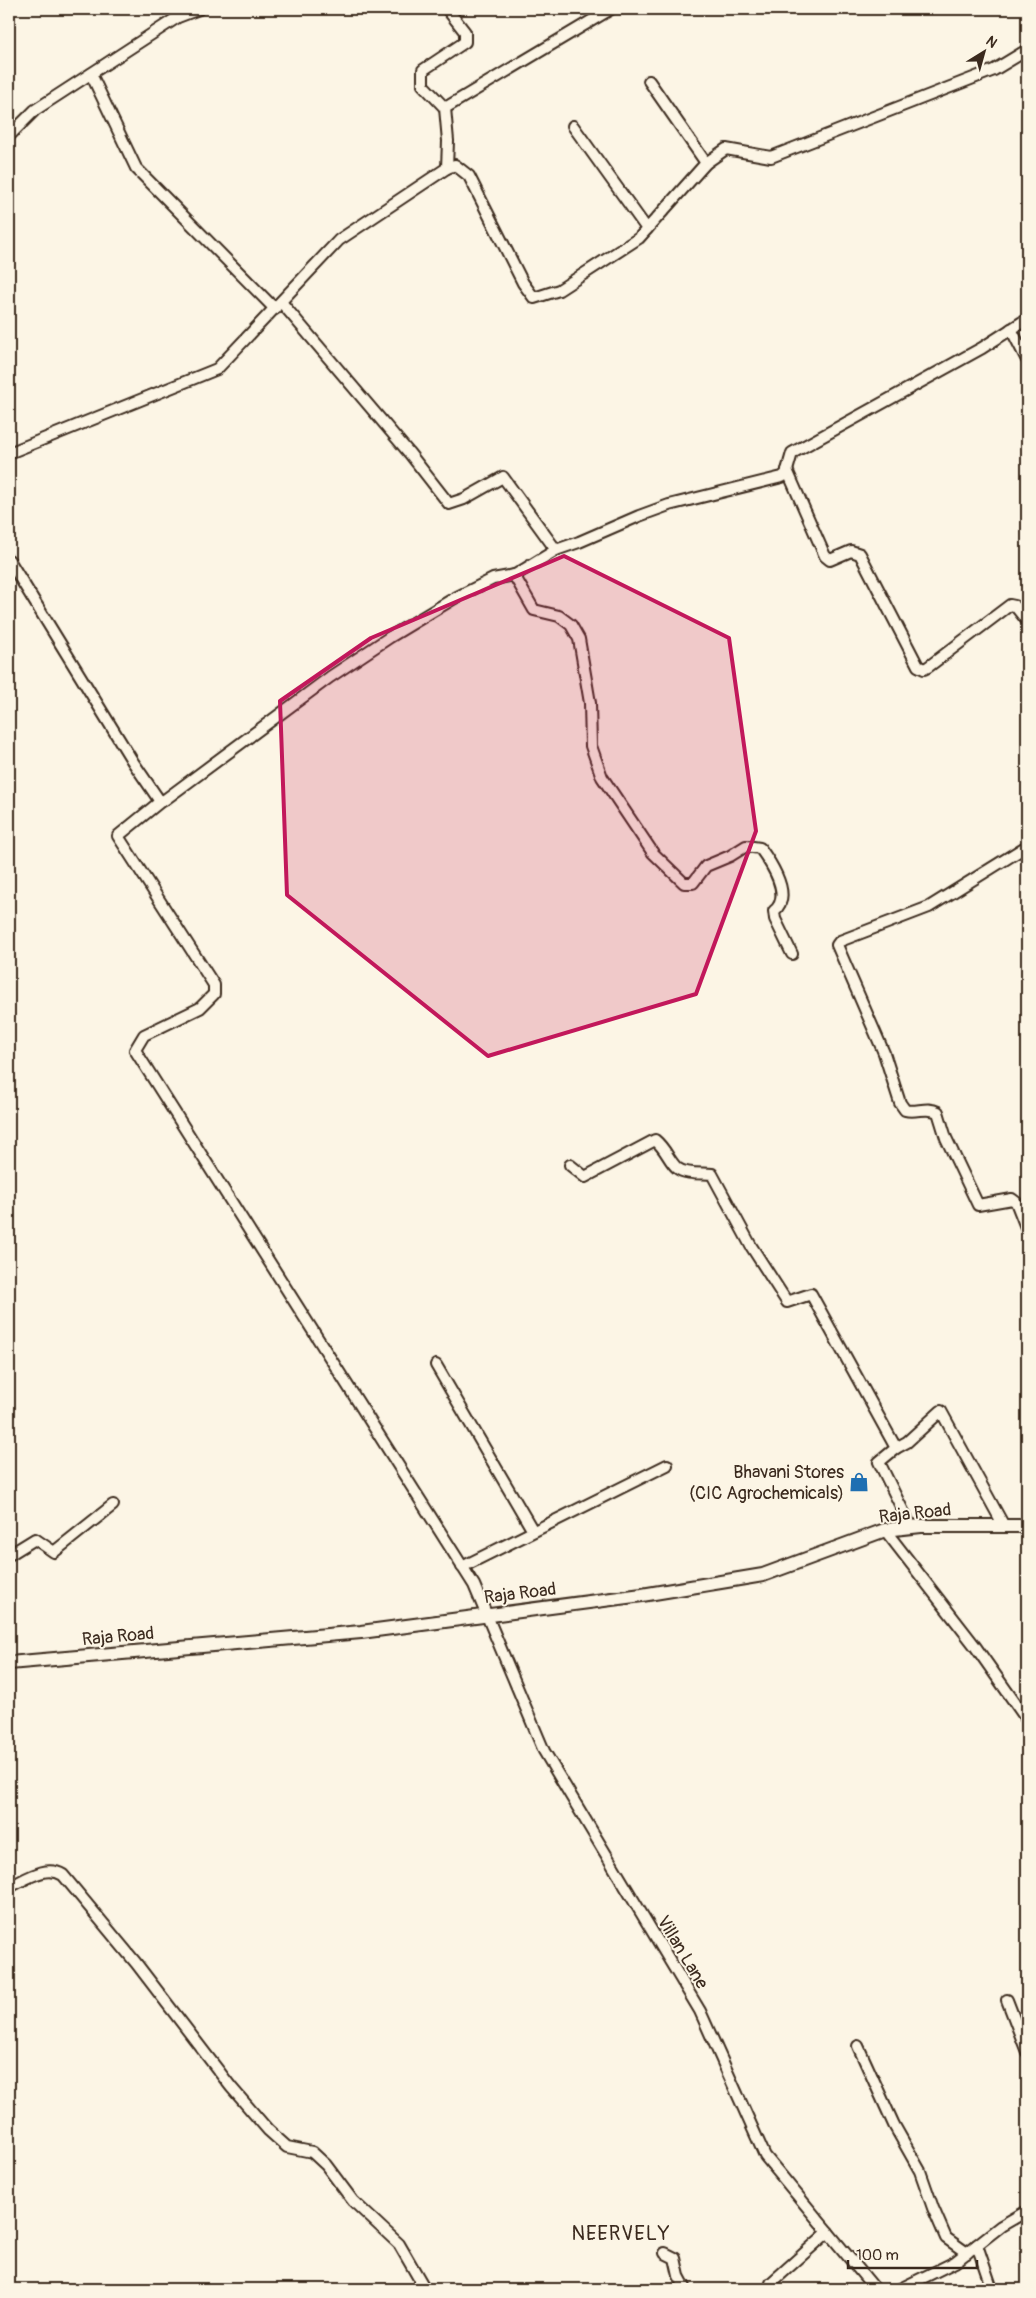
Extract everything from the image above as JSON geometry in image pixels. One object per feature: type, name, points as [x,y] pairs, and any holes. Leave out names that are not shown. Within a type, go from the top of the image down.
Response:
[{"type":"street","points":[[9,136],[35,110],[178,17],[199,9]]},
{"type":"street","points":[[446,168],[448,141],[445,108],[424,85],[423,70],[465,42],[465,32],[447,9]]},
{"type":"street","points":[[445,108],[611,9]]},
{"type":"street","points":[[9,453],[217,369],[339,240],[446,168],[455,165],[469,176],[522,283],[534,298],[559,290],[639,238],[706,163],[726,149],[771,158],[994,70],[1027,50]]},
{"type":"street","points":[[91,74],[136,168],[278,305],[410,454],[449,504],[464,499],[502,477],[556,550]]},
{"type":"street","points":[[649,81],[706,163]]},
{"type":"street","points":[[573,126],[647,229]]},
{"type":"street","points":[[9,560],[133,762],[161,801],[330,677],[390,637],[461,595],[493,579],[514,575],[556,550],[639,516],[669,505],[782,477],[787,470],[792,453],[982,348],[1027,319]]},
{"type":"street","points":[[1011,329],[1027,360]]},
{"type":"street","points":[[787,470],[825,556],[830,560],[851,551],[860,554],[918,666],[924,669],[928,667],[1010,605],[1015,606],[1027,621]]},
{"type":"street","points":[[514,575],[534,610],[559,616],[571,625],[579,639],[590,703],[591,746],[602,776],[653,853],[684,883],[693,883],[706,866],[730,856],[746,846],[760,848],[779,882],[782,896],[780,906],[774,911],[775,919],[792,954]]},
{"type":"street","name":"Villan Lane","points":[[161,801],[118,836],[214,985],[214,994],[200,1008],[144,1035],[134,1050],[462,1567],[488,1615],[544,1750],[700,2011],[765,2156],[875,2289]]},
{"type":"street","points":[[1027,846],[929,907],[840,941],[838,945],[884,1054],[900,1103],[905,1110],[912,1112],[928,1109],[938,1112],[946,1138],[978,1205],[1012,1200],[1016,1202],[1027,1230]]},
{"type":"street","points":[[570,1165],[586,1176],[655,1140],[662,1146],[677,1168],[691,1172],[712,1174],[751,1246],[787,1302],[810,1294],[896,1448]]},
{"type":"street","points":[[436,1365],[533,1531]]},
{"type":"street","points":[[911,1527],[879,1462],[942,1411],[1004,1526]]},
{"type":"street","points":[[462,1567],[667,1465]]},
{"type":"street","points":[[9,1555],[35,1539],[54,1552],[114,1505]]},
{"type":"street","name":"Raja Road","points":[[9,1663],[361,1632],[643,1595],[763,1575],[885,1530],[911,1527],[1027,1526]]},
{"type":"street","points":[[885,1530],[975,1646],[1027,1720]]},
{"type":"street","points":[[9,1887],[42,1872],[57,1871],[63,1875],[136,1963],[231,2087],[268,2130],[287,2147],[312,2152],[326,2165],[354,2202],[399,2244],[425,2289]]},
{"type":"street","points":[[1007,2000],[1027,2052]]},
{"type":"street","points":[[858,2046],[894,2125],[920,2170],[946,2238],[967,2253]]},
{"type":"street","points":[[900,2289],[955,2262],[1001,2226],[1027,2211]]},
{"type":"street","points":[[772,2289],[771,2283],[828,2232]]},
{"type":"street","points":[[977,2244],[992,2289]]},
{"type":"street","points":[[665,2253],[675,2258],[679,2276],[686,2289]]},
{"type":"highlighted area","points":[[564,556],[729,638],[756,831],[696,994],[488,1056],[287,895],[280,701],[371,638]]},
{"type":"place","name":"Bhavani Stores (CIC Agrochemicals)","points":[[859,1482]]},
{"type":"district","name":"NEERVELY","points":[[621,2233]]}]
